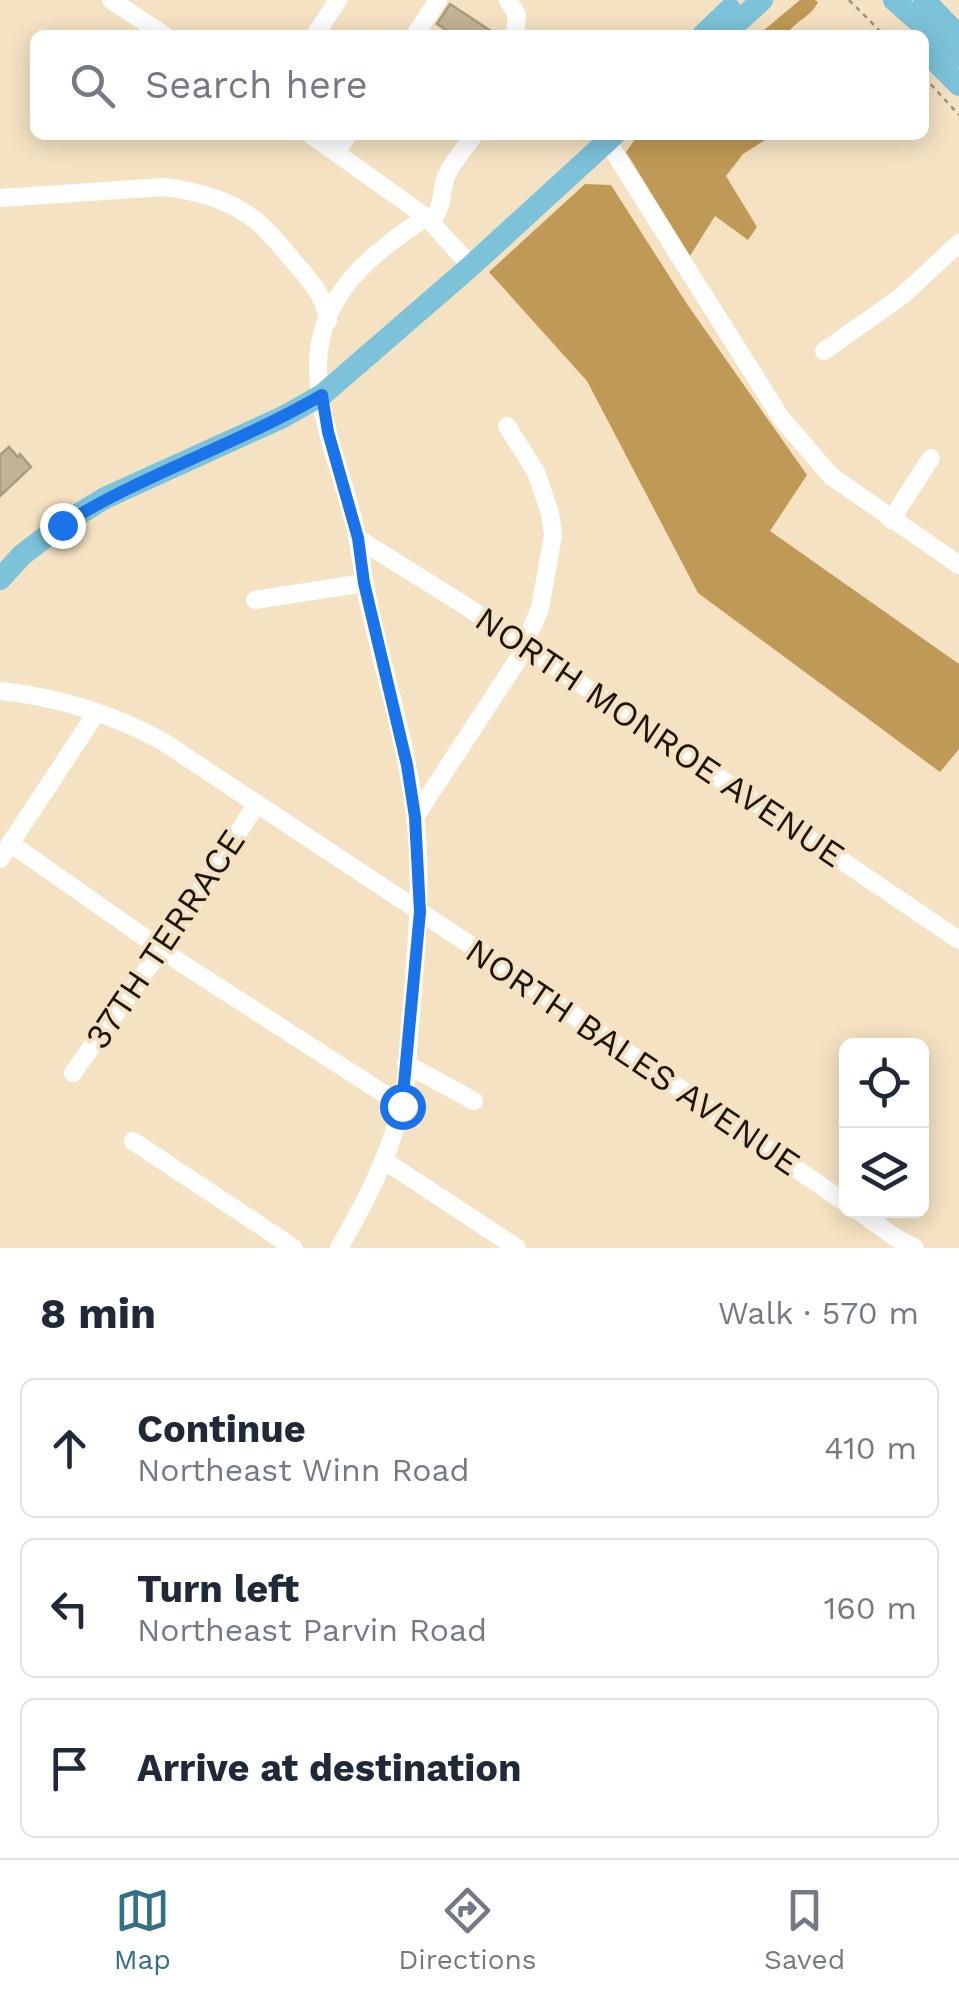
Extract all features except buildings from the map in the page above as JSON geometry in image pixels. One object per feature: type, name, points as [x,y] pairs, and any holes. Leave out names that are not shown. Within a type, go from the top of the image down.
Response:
[{"type":"main road","points":[[708,30],[740,0]]},
{"type":"main road","points":[[729,30],[762,0]]},
{"type":"main road","points":[[873,0],[904,30]]},
{"type":"main road","points":[[894,0],[928,30]]},
{"type":"main road","points":[[924,0],[959,36]]},
{"type":"main road","points":[[929,31],[959,58]]},
{"type":"main road","points":[[929,55],[959,85]]},
{"type":"main road","points":[[0,579],[22,555],[105,498],[267,425],[322,395],[472,266],[608,140]]},
{"type":"street","points":[[112,0],[157,30]]},
{"type":"street","points":[[318,30],[338,0]]},
{"type":"street","points":[[418,30],[438,0]]},
{"type":"street","points":[[508,0],[517,15],[516,30]]},
{"type":"street","points":[[319,140],[428,219],[472,266]]},
{"type":"street","points":[[336,152],[344,140]]},
{"type":"street","points":[[339,1248],[385,1161],[402,1106],[420,912],[415,817],[407,765],[364,583],[358,538],[328,432],[318,364],[322,336],[353,275],[369,258],[435,218],[445,178],[471,140]]},
{"type":"street","points":[[613,140],[781,418],[831,476],[959,565]]},
{"type":"street","points":[[0,198],[164,187],[220,200],[263,226],[313,283],[325,305],[328,321]]},
{"type":"street","points":[[824,350],[902,296],[959,243]]},
{"type":"street","points":[[415,817],[525,646],[540,609],[553,535],[536,472],[507,426]]},
{"type":"street","points":[[891,520],[930,458]]},
{"type":"street","name":"NORTH MONROE AVENUE","points":[[358,538],[525,646],[959,940]]},
{"type":"street","points":[[255,600],[364,583]]},
{"type":"street","name":"NORTH BALES AVENUE","points":[[0,690],[97,712],[162,741],[547,996],[839,1198]]},
{"type":"street","points":[[97,712],[5,851],[402,1106]]},
{"type":"street","name":"37TH TERRACE","points":[[73,1073],[162,950],[256,805]]},
{"type":"street","points":[[406,1064],[474,1101]]},
{"type":"street","points":[[133,1141],[294,1248]]},
{"type":"street","points":[[385,1161],[517,1248]]},
{"type":"street","points":[[869,1218],[914,1248]]},
{"type":"path","points":[[850,0],[879,30]]},
{"type":"path","points":[[929,82],[959,115]]},
{"type":"shaded area","points":[[800,0],[818,2],[790,30],[764,30]]},
{"type":"shaded area","points":[[634,140],[765,140],[743,154],[726,176],[757,227],[748,240],[715,216],[690,256],[626,152]]},
{"type":"shaded area","points":[[585,184],[611,185],[687,304],[807,475],[770,531],[959,664],[959,749],[940,772],[698,593],[587,381],[489,272]]},
{"type":"route","points":[[62,525],[105,498],[283,417],[322,395],[328,432],[358,538],[364,583],[407,765],[415,817],[420,912],[402,1106]]}]
